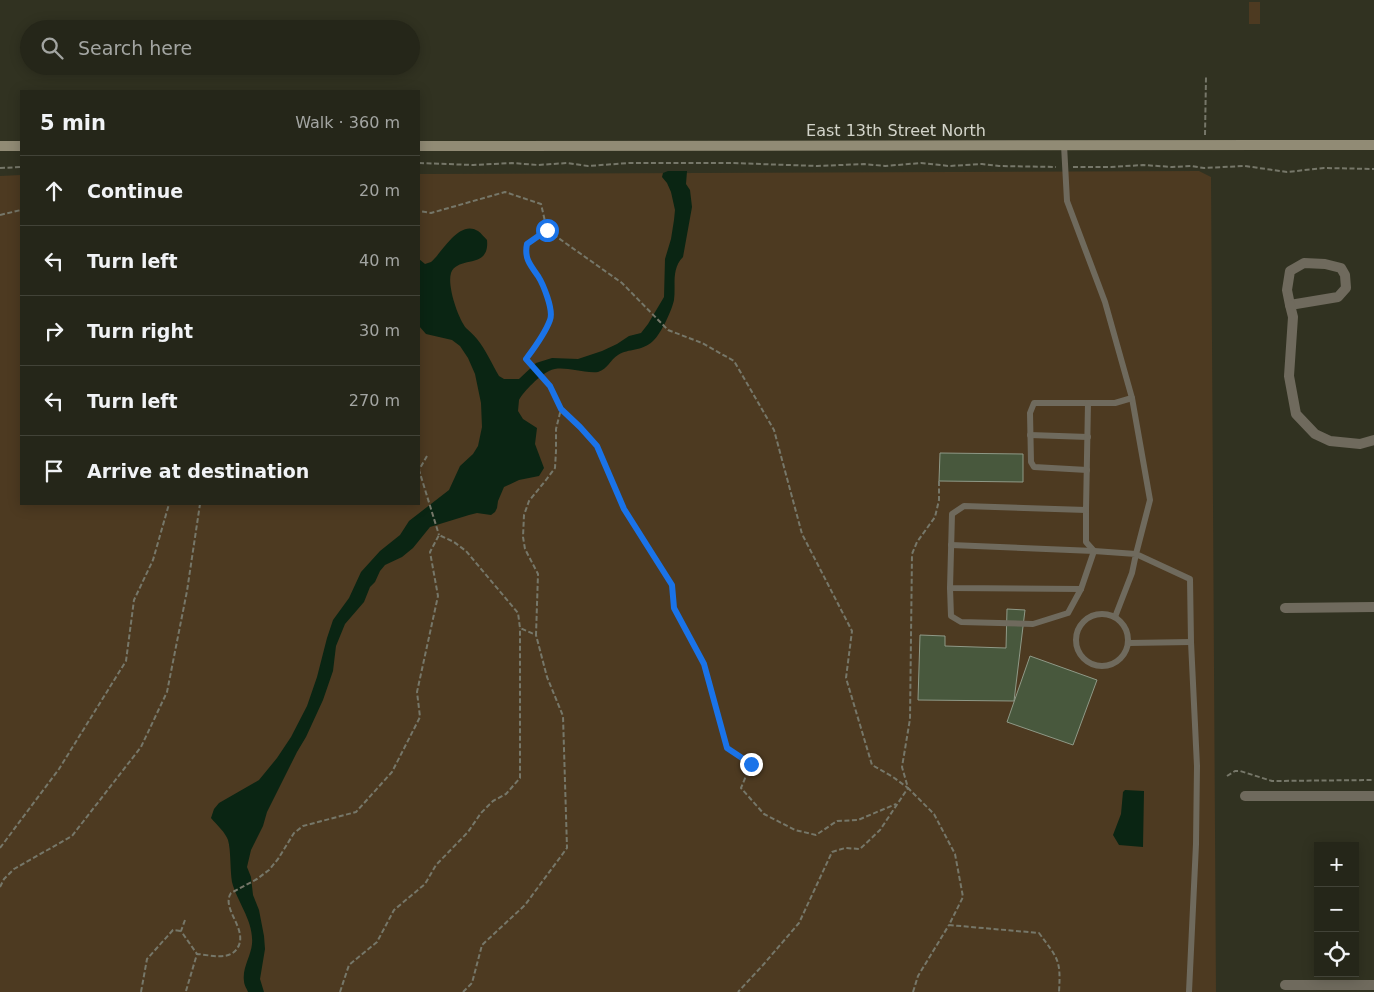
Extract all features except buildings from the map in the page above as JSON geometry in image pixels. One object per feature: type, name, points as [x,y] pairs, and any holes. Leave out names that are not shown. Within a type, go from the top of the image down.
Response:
[{"type":"main road","name":"East 13th Street North","points":[[420,146],[1374,145]]},
{"type":"main road","points":[[0,146],[20,146]]},
{"type":"street","points":[[1290,305],[1338,297],[1346,288],[1345,275],[1341,268],[1325,264],[1304,263],[1290,271],[1287,290],[1290,305],[1293,317],[1289,376],[1296,414],[1315,434],[1330,441],[1360,444],[1374,440]]},
{"type":"street","points":[[1284,608],[1374,607]]},
{"type":"street","points":[[1246,796],[1374,796]]},
{"type":"street","points":[[1285,985],[1374,985]]},
{"type":"lane","points":[[1064,145],[1067,201],[1105,302],[1132,398],[1150,500],[1132,574],[1115,617]]},
{"type":"lane","points":[[1087,470],[1034,467],[1031,462],[1030,413],[1034,403],[1115,403],[1132,398]]},
{"type":"lane","points":[[1088,403],[1086,542],[1094,551]]},
{"type":"lane","points":[[1030,435],[1088,437]]},
{"type":"lane","points":[[1086,510],[964,506],[952,514],[951,616],[961,622],[1033,624],[1068,613],[1081,589],[1094,551]]},
{"type":"lane","points":[[951,545],[1136,554],[1190,579],[1196,824],[1189,992]]},
{"type":"lane","points":[[950,588],[1081,589]]},
{"type":"lane","points":[[1098,614],[1107,614],[1115,617],[1122,623],[1127,630],[1129,642],[1124,655],[1118,662],[1102,667],[1086,661],[1076,646],[1076,638],[1078,629],[1083,622],[1098,614]]},
{"type":"lane","points":[[1129,642],[1191,642]]},
{"type":"path","points":[[1204,145],[1206,77]]},
{"type":"path","points":[[420,164],[567,164],[588,166],[629,163],[731,163],[817,166],[864,164],[885,166],[921,163],[949,166],[982,164],[1017,167],[1112,167],[1142,165],[1204,168],[1245,166],[1287,172],[1324,168],[1374,169]]},
{"type":"path","points":[[0,168],[20,167]]},
{"type":"path","points":[[420,211],[431,213],[505,192],[540,204],[547,230],[622,283],[668,330],[702,343],[734,361],[774,430],[802,534],[852,631],[846,678],[872,765],[893,776],[934,814],[955,854],[963,898],[918,976],[913,992]]},
{"type":"path","points":[[0,215],[20,210]]},
{"type":"path","points":[[547,230],[527,244],[526,260],[541,281],[548,299],[551,318],[540,339],[526,359],[550,386],[561,409],[597,446],[624,509],[672,585],[674,608],[704,664],[727,748],[751,764],[741,788],[764,814],[795,830],[816,835],[837,821],[858,820],[897,804]]},
{"type":"path","points":[[463,992],[472,983],[482,945],[525,905],[567,848],[563,716],[547,677],[536,635],[538,574],[525,549],[523,537],[524,515],[529,502],[554,468],[556,429],[561,409]]},
{"type":"path","points":[[420,468],[427,456]]},
{"type":"path","points":[[197,954],[227,956],[233,954],[241,941],[238,926],[228,901],[231,893],[269,870],[294,833],[303,826],[356,812],[392,772],[420,717],[416,692],[438,596],[430,552],[439,536],[420,474]]},
{"type":"path","points":[[908,788],[902,767],[910,718],[912,554],[917,542],[936,517],[940,500],[939,481]]},
{"type":"path","points":[[0,848],[59,769],[126,661],[134,600],[153,560],[170,505]]},
{"type":"path","points":[[0,887],[4,879],[14,869],[72,836],[141,747],[167,692],[187,591],[200,505]]},
{"type":"path","points":[[340,992],[349,965],[377,942],[394,910],[425,884],[436,865],[468,832],[481,813],[493,801],[506,794],[520,778],[520,628],[518,613],[466,551],[454,542],[439,536]]},
{"type":"path","points":[[520,628],[536,635]]},
{"type":"path","points":[[1227,776],[1235,771],[1240,771],[1272,781],[1374,780]]},
{"type":"path","points":[[738,992],[799,923],[832,852],[845,848],[860,849],[880,830],[908,788]]},
{"type":"path","points":[[181,931],[185,920]]},
{"type":"path","points":[[949,925],[1039,933],[1058,959],[1060,969],[1059,992]]},
{"type":"path","points":[[141,992],[147,959],[173,930],[181,931],[197,954]]},
{"type":"path","points":[[186,991],[197,954]]},
{"type":"shaded area","points":[[1249,2],[1260,2],[1260,24],[1249,24]]},
{"type":"shaded area","points":[[668,171],[687,171],[686,184],[690,190],[692,207],[683,257],[675,272],[673,304],[666,322],[656,338],[644,347],[618,355],[604,369],[598,372],[555,369],[545,373],[537,380],[519,400],[518,411],[523,419],[537,428],[535,444],[544,468],[539,476],[519,480],[504,487],[497,508],[491,515],[477,513],[430,527],[413,548],[402,557],[385,565],[370,587],[364,602],[345,624],[336,646],[333,671],[323,700],[267,812],[263,826],[251,850],[247,867],[251,877],[253,895],[259,910],[265,949],[260,979],[264,992],[248,992],[244,984],[244,976],[252,944],[252,936],[248,920],[232,882],[228,840],[223,831],[211,818],[214,809],[219,803],[259,780],[277,758],[291,737],[307,706],[333,620],[349,598],[361,572],[380,551],[400,535],[409,521],[449,490],[460,466],[473,454],[478,446],[482,427],[481,403],[475,374],[468,358],[460,346],[452,340],[426,334],[420,327],[420,260],[425,264],[431,262],[458,233],[464,230],[478,231],[487,240],[487,249],[484,255],[479,259],[460,264],[451,273],[450,279],[454,302],[463,323],[480,343],[499,376],[504,379],[519,379],[536,363],[552,358],[578,359],[602,351],[629,336],[641,333],[664,297],[665,259],[671,239],[675,210],[671,192],[662,177],[663,173]]},
{"type":"shaded area","points":[[1199,171],[1211,177],[1216,992],[0,992],[0,176],[20,175],[20,505],[420,505],[420,174]]},
{"type":"shaded area","points":[[1125,790],[1144,791],[1143,847],[1119,845],[1113,835],[1121,814],[1123,792]]},
{"type":"route","points":[[547,230],[527,244],[526,260],[541,281],[548,299],[551,318],[540,339],[526,359],[550,386],[561,409],[597,446],[624,509],[672,585],[674,608],[704,664],[727,748],[751,764]]}]
